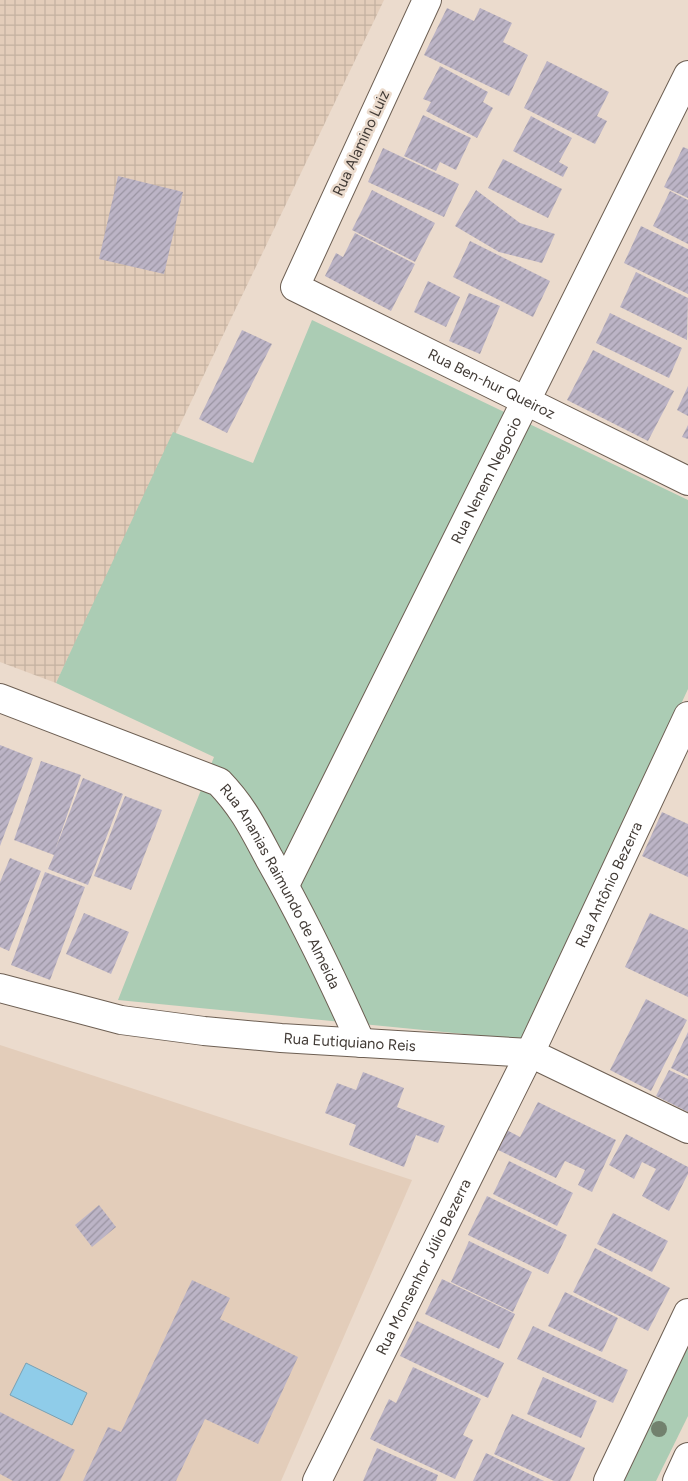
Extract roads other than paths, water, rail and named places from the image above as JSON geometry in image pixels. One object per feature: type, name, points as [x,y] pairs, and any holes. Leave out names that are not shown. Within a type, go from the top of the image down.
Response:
[{"type":"street","name":"Rua Alamino Luiz","points":[[295,287],[427,0]]},
{"type":"street","name":"Rua Nenem Negocio","points":[[284,885],[688,76]]},
{"type":"street","name":"Rua Ben-hur Queiroz","points":[[295,287],[688,481]]},
{"type":"street","name":"Rua Ananias Raimundo de Almeida","points":[[0,698],[220,782],[246,814],[284,885],[361,1042]]},
{"type":"street","name":"Rua Antônio Bezerra","points":[[530,1053],[688,716]]},
{"type":"street","name":"Rua Eutiquiano Reis","points":[[0,988],[121,1020],[204,1031],[281,1038],[530,1053],[688,1129]]},
{"type":"street","name":"Rua Monsenhor Júlio Bezerra","points":[[317,1481],[530,1053]]},
{"type":"street","points":[[608,1481],[688,1313]]},
{"type":"street","points":[[677,1481],[688,1457]]},
{"type":"water","points":[[26,1363],[87,1393],[72,1425],[10,1395]]}]
